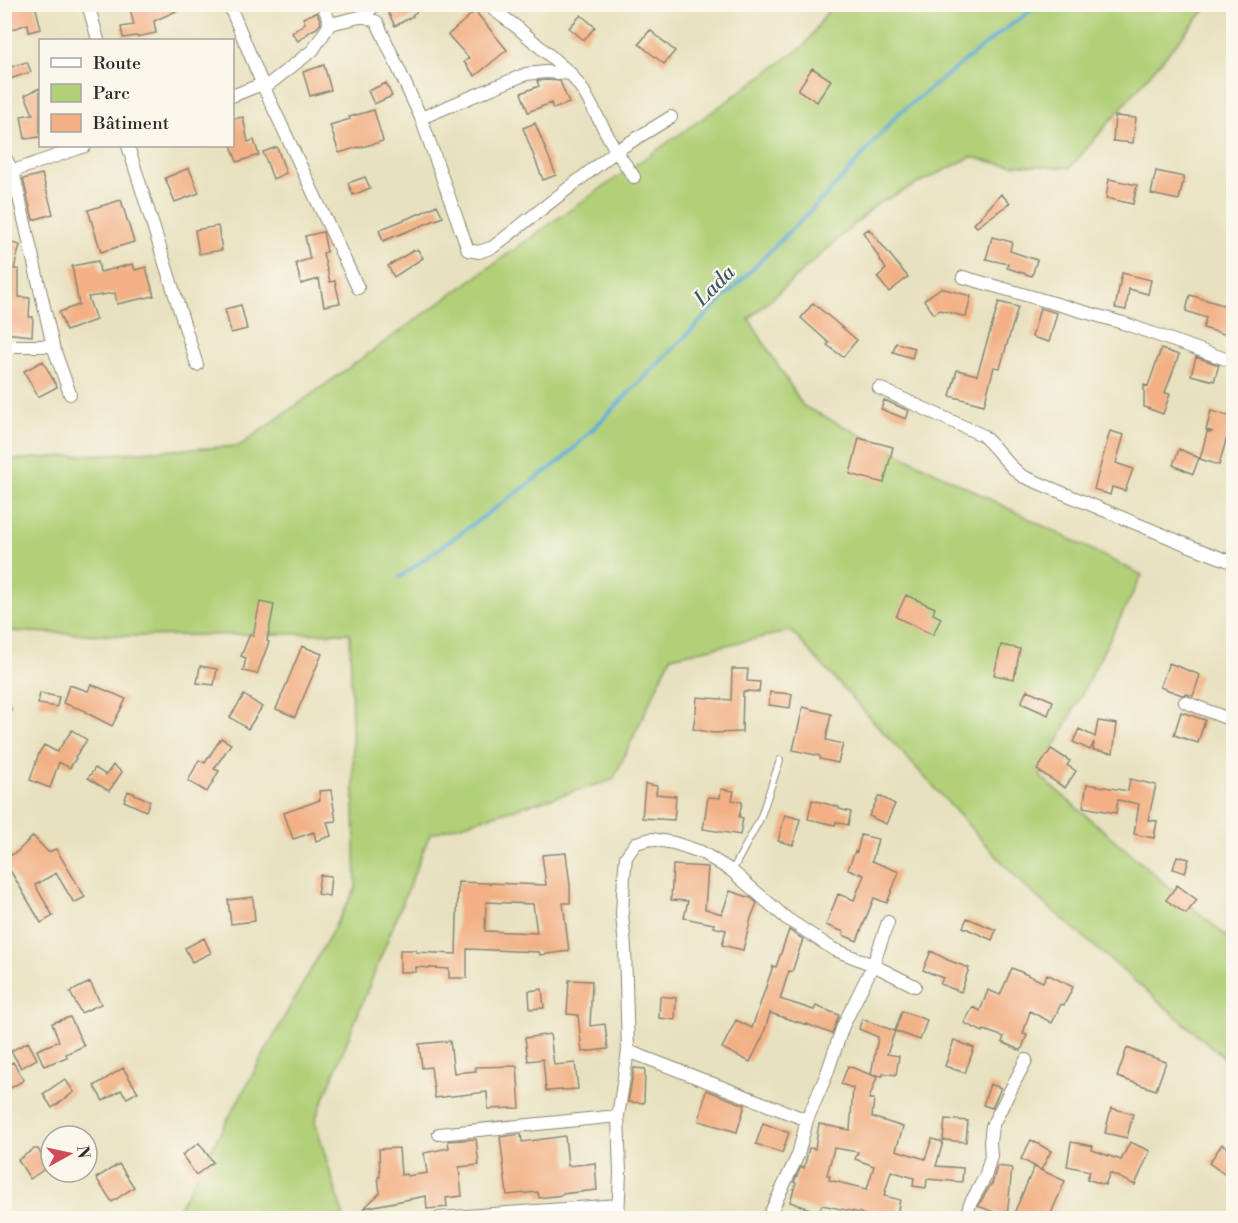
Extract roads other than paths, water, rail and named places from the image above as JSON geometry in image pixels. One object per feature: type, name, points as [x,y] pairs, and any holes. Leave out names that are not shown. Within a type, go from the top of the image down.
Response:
[{"type":"street","points":[[88,4],[98,39]]},
{"type":"street","points":[[229,4],[263,86],[358,288]]},
{"type":"street","points":[[323,4],[330,24]]},
{"type":"street","points":[[234,95],[263,86],[313,50],[330,24],[364,16],[376,4]]},
{"type":"street","points":[[486,4],[572,74],[616,151],[634,177]]},
{"type":"street","points":[[364,16],[377,22],[421,118],[468,250],[479,252],[493,247],[616,151],[671,117]]},
{"type":"street","points":[[421,118],[526,74],[546,72],[572,74]]},
{"type":"street","points":[[13,171],[82,147]]},
{"type":"street","points":[[128,147],[197,365]]},
{"type":"street","points":[[4,156],[13,171],[53,346],[70,394]]},
{"type":"street","points":[[963,277],[1123,323],[1233,362]]},
{"type":"street","points":[[4,345],[53,346]]},
{"type":"street","points":[[879,388],[982,435],[1022,477],[1233,563]]},
{"type":"street","points":[[1185,702],[1233,721]]},
{"type":"street","points":[[618,1218],[620,1173],[618,1116],[628,1051],[622,914],[626,857],[636,843],[651,840],[674,843],[701,852],[732,871],[786,918],[833,949],[873,965],[915,986]]},
{"type":"street","points":[[768,1218],[798,1155],[807,1120],[826,1076],[843,1026],[873,965],[888,922]]},
{"type":"street","points":[[628,1051],[807,1120]]},
{"type":"street","points":[[966,1218],[970,1204],[985,1177],[991,1156],[992,1126],[1026,1060]]},
{"type":"street","points":[[439,1134],[618,1116]]},
{"type":"street","points":[[439,1218],[618,1204]]},
{"type":"lane","points":[[732,871],[760,819],[780,760]]},
{"type":"waterway","name":"Lada","points":[[400,577],[563,459],[842,179],[898,114],[1040,4]]}]
